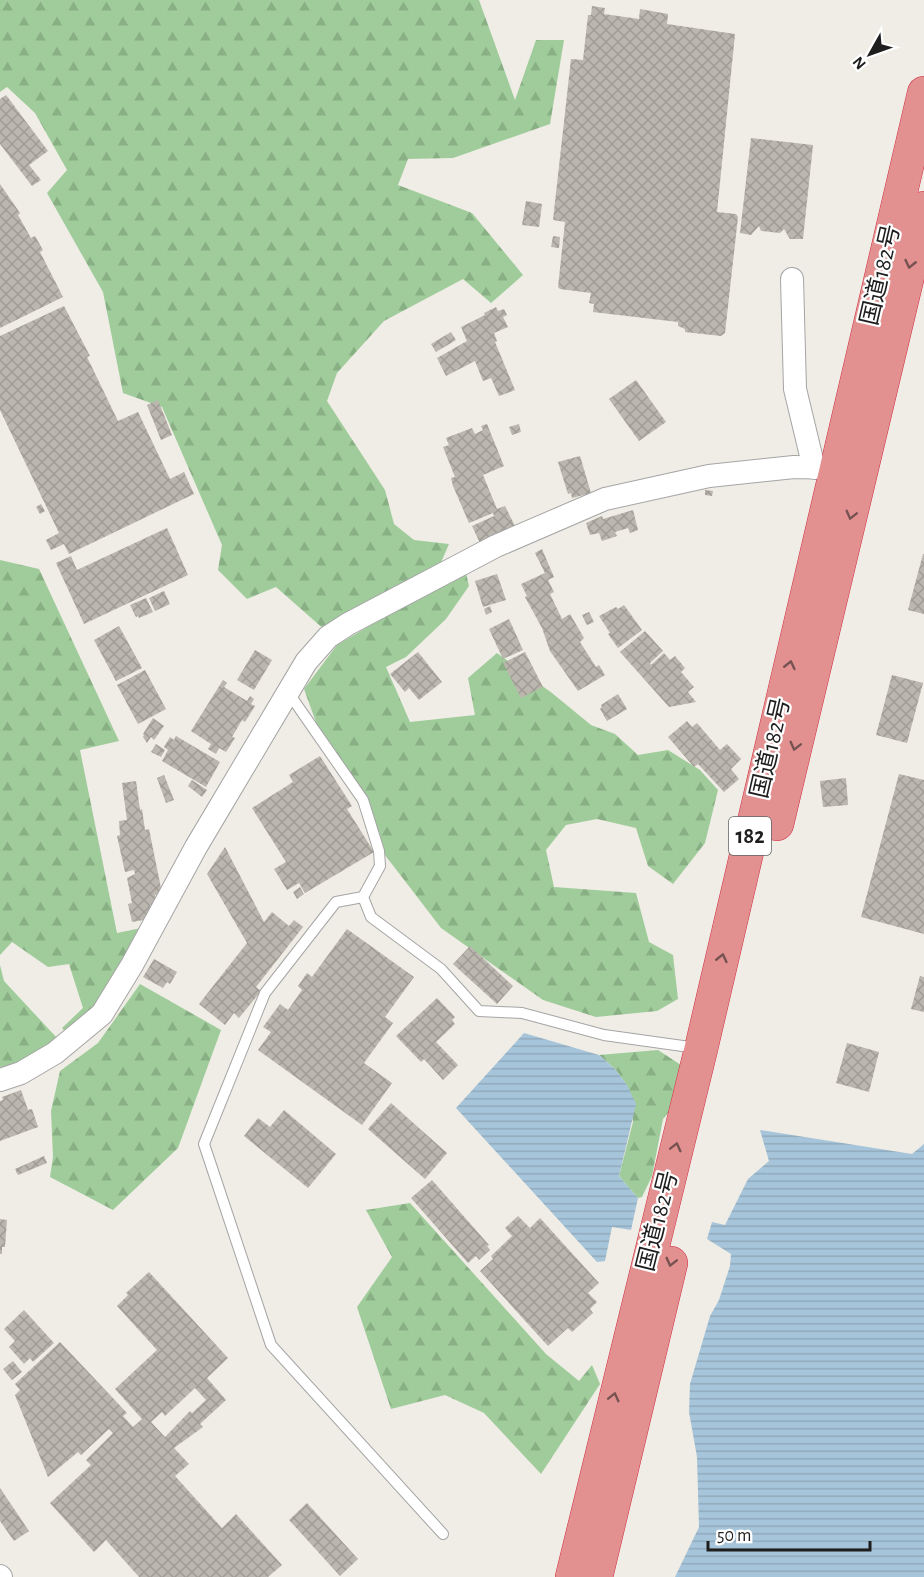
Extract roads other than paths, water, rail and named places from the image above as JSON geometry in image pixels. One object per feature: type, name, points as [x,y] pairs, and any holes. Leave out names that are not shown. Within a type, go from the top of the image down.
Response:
[{"type":"highway","name":"国道182号","points":[[572,1577],[602,1445],[701,1049],[924,93]]},
{"type":"highway","name":"国道182号","points":[[596,1577],[837,469],[924,208]]},
{"type":"highway","points":[[549,1577],[576,1490],[602,1445]]},
{"type":"street","points":[[792,279],[795,389],[837,469]]},
{"type":"street","points":[[0,1080],[21,1073],[55,1053],[102,1014],[132,965],[196,847],[288,691],[306,662],[327,637],[496,546],[605,499],[709,476],[794,467],[837,469]]},
{"type":"lane","points":[[288,691],[363,800],[379,850],[380,866],[363,897]]},
{"type":"lane","points":[[363,897],[371,917],[441,969],[479,1011],[522,1013],[604,1035],[701,1049]]},
{"type":"lane","points":[[363,897],[336,902],[266,993],[204,1144],[271,1346],[443,1534]]},
{"type":"water","points":[[524,1033],[599,1055],[615,1069],[627,1085],[636,1104],[619,1176],[638,1198],[631,1230],[612,1227],[605,1261],[597,1262],[456,1108]]},
{"type":"water","points":[[760,1130],[912,1154],[924,1144],[924,1577],[675,1577],[699,1527],[697,1457],[689,1412],[690,1384],[710,1316],[719,1300],[730,1266],[731,1254],[707,1239],[712,1222],[725,1225],[748,1179],[769,1161]]}]
